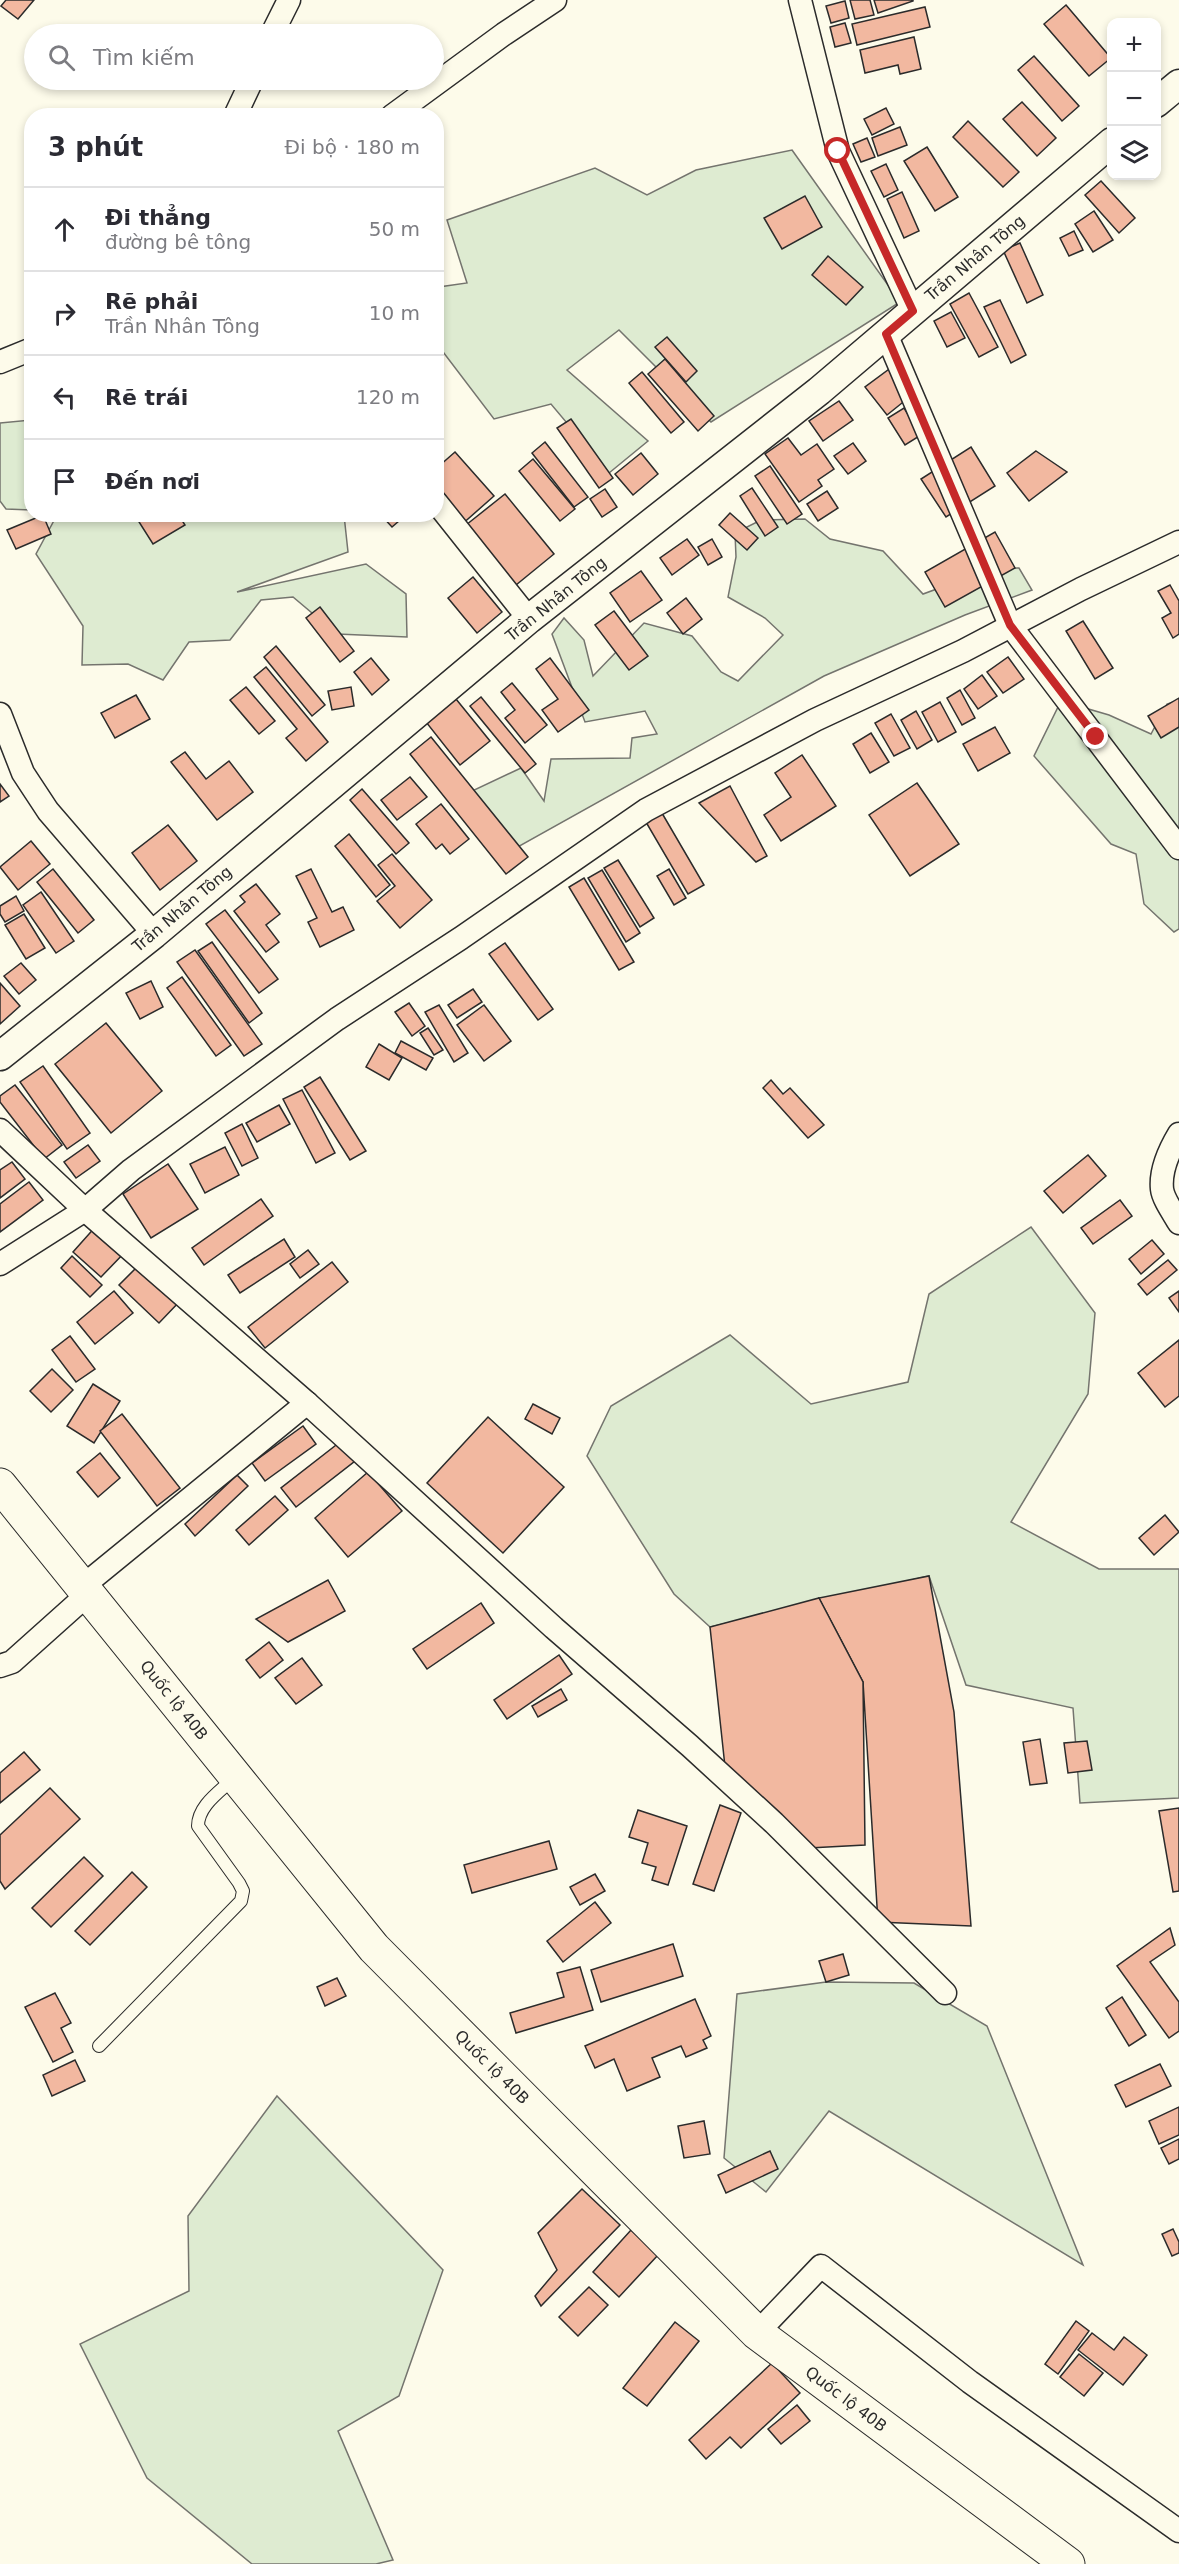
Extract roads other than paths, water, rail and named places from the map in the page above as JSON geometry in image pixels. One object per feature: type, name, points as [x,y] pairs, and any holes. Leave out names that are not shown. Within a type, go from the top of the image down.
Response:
[{"type":"highway","name":"Quốc lộ 40B","points":[[0,1485],[374,1948],[756,2332],[1068,2564]]},
{"type":"street","points":[[277,24],[289,0]]},
{"type":"street","points":[[444,78],[555,0]]},
{"type":"street","points":[[800,0],[838,151],[913,311]]},
{"type":"street","points":[[1161,100],[1179,84]]},
{"type":"street","points":[[240,108],[248,90]]},
{"type":"street","points":[[403,108],[428,90]]},
{"type":"street","name":"Trần Nhân Tông","points":[[0,1056],[154,934],[529,619],[819,391],[1107,146]]},
{"type":"street","points":[[886,334],[1010,625],[1179,848]]},
{"type":"street","points":[[0,362],[24,352]]},
{"type":"street","points":[[444,512],[529,619]]},
{"type":"street","points":[[0,1264],[85,1210],[130,1170],[337,1019],[461,938],[646,810],[815,720],[963,651],[1010,625],[1179,542]]},
{"type":"street","points":[[0,714],[22,773],[48,811],[154,934]]},
{"type":"street","points":[[0,1130],[85,1210],[308,1403],[554,1628],[774,1823],[945,1993]]},
{"type":"street","points":[[1179,1134],[1164,1170],[1162,1190],[1179,1223]]},
{"type":"street","points":[[0,1666],[12,1662],[85,1590],[308,1403]]},
{"type":"street","points":[[756,2332],[821,2266],[970,2382],[1179,2531]]},
{"type":"lane","points":[[99,2046],[240,1901],[243,1891],[239,1882],[198,1826],[198,1816],[204,1808],[236,1776]]}]
